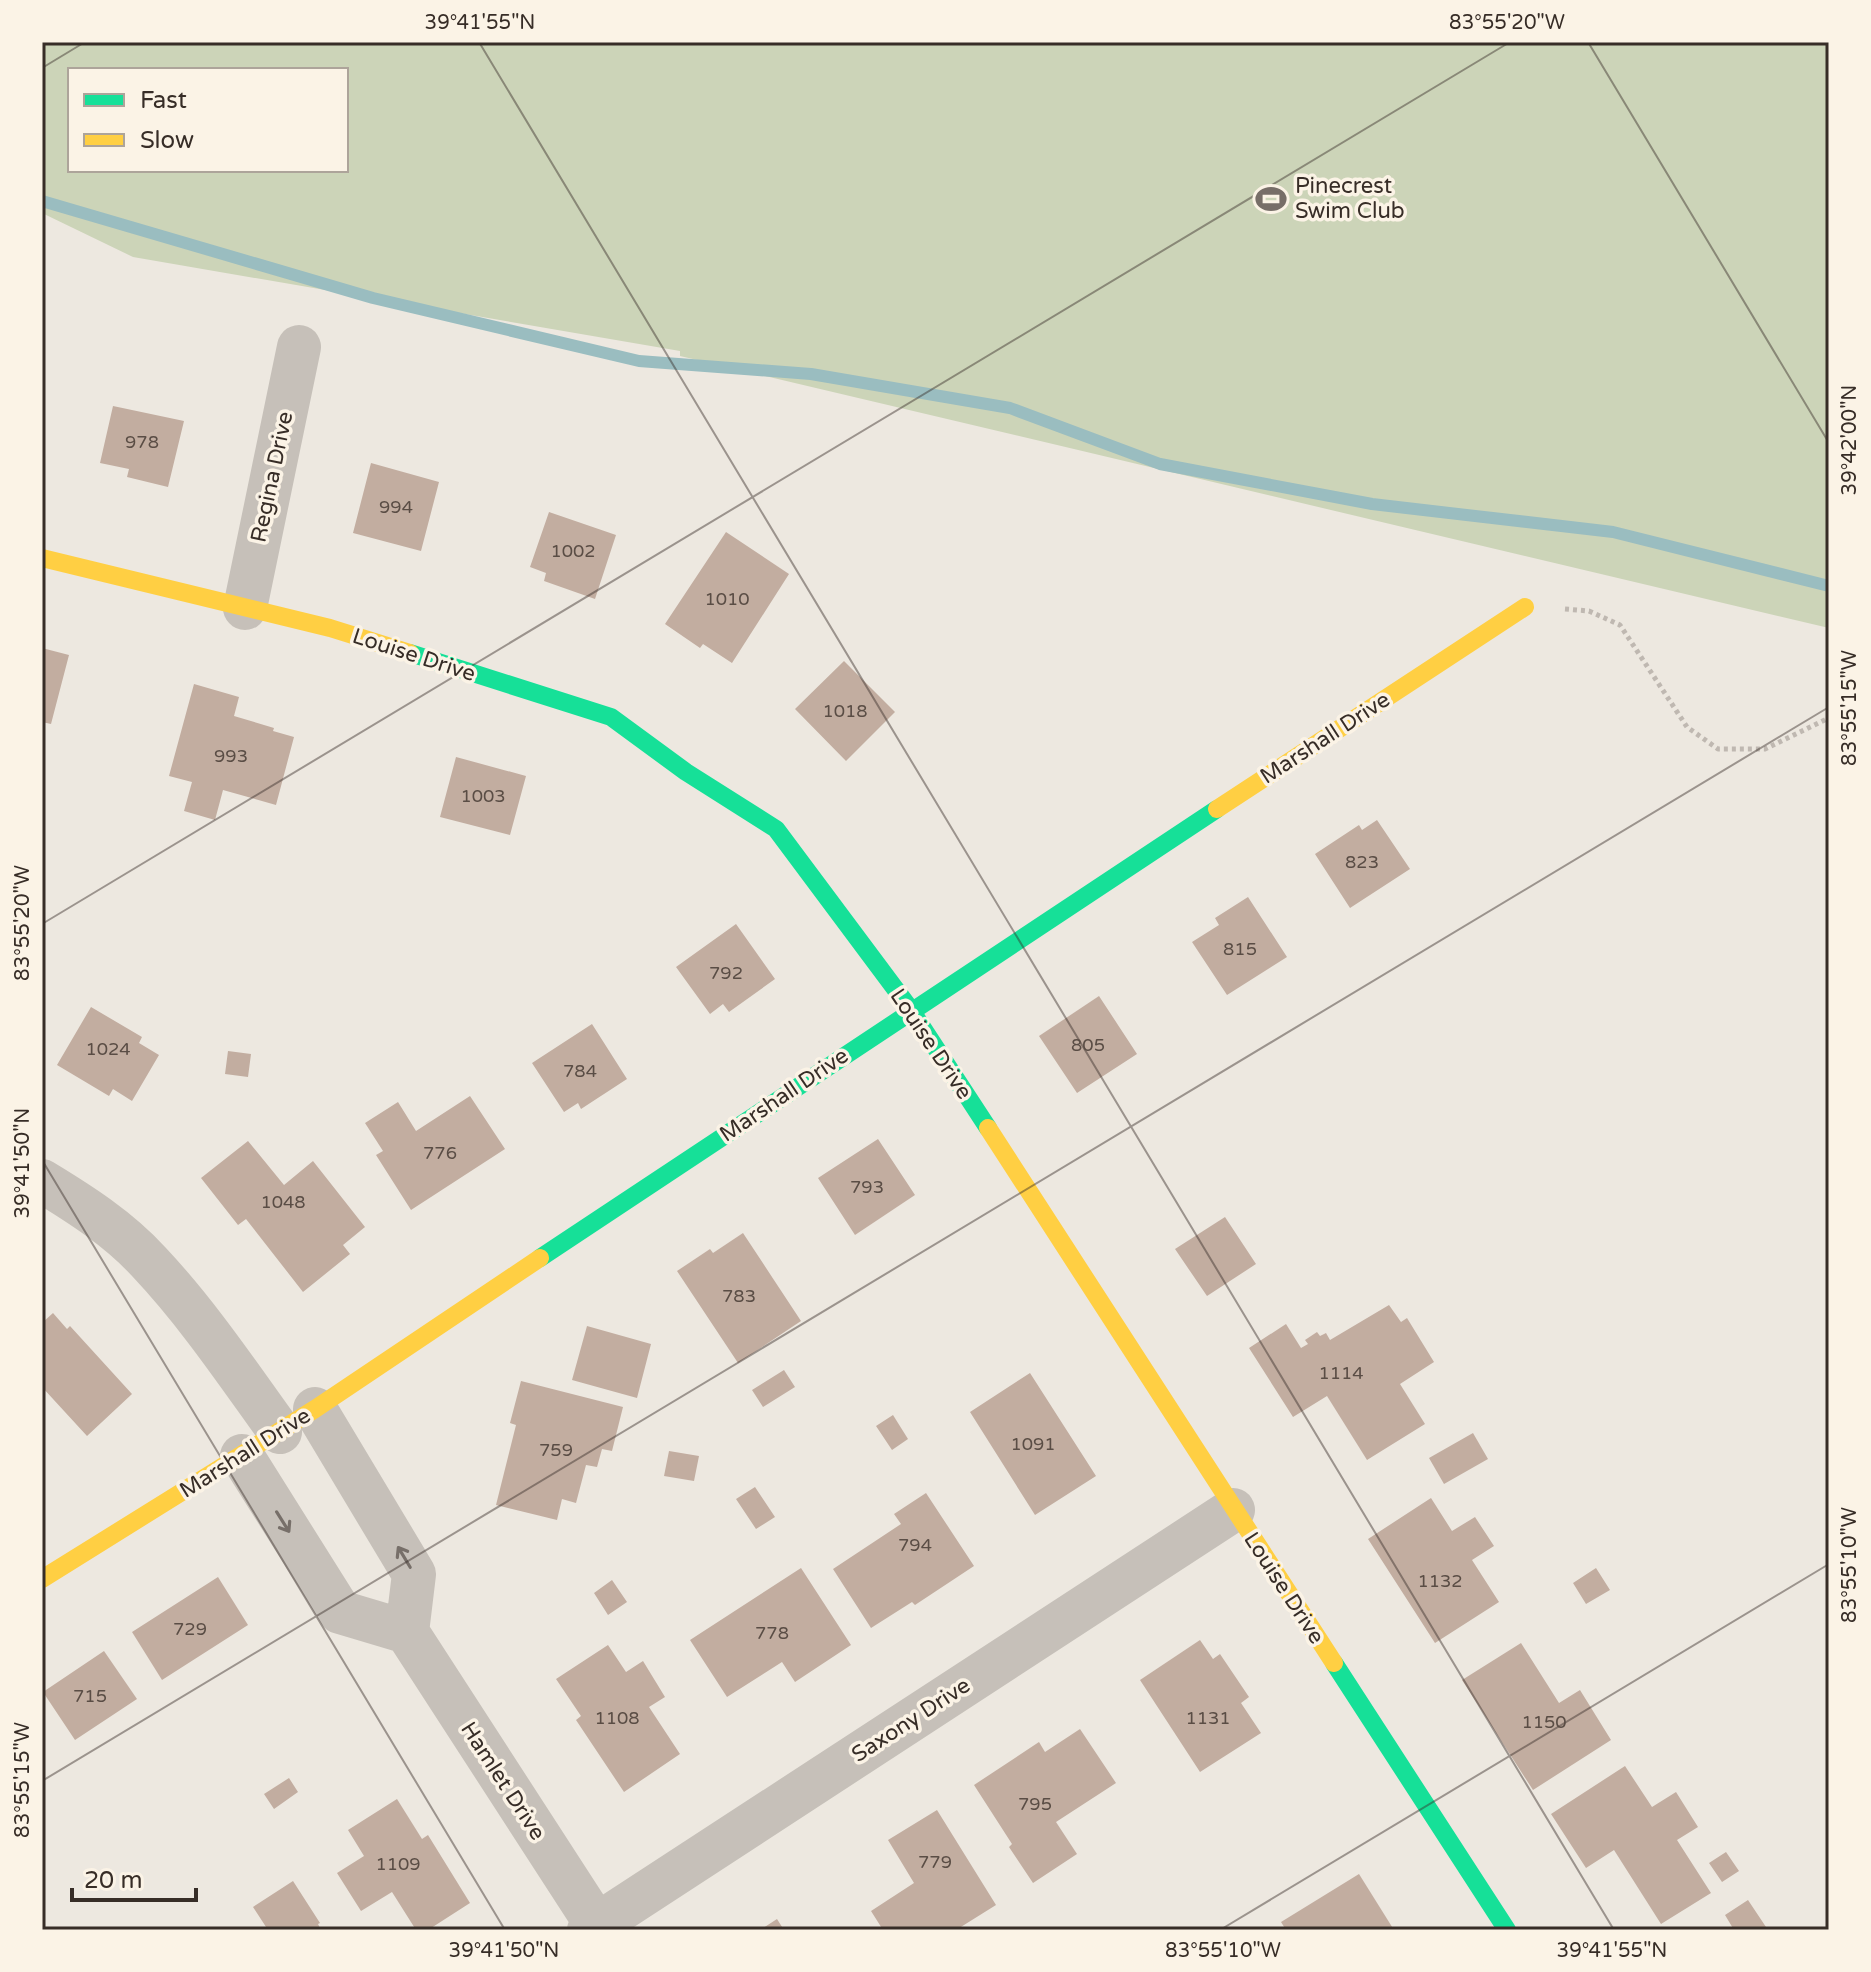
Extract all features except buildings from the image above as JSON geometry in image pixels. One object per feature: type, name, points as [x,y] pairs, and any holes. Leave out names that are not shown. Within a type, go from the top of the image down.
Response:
[{"type":"street","name":"Regina Drive","points":[[245,608],[299,347]]},
{"type":"street","name":"Louise Drive","points":[[42,558],[330,628],[611,717],[686,772],[776,829],[911,1010],[1507,1930]]},
{"type":"street","name":"Marshall Drive","points":[[42,1579],[297,1421],[911,1010],[1525,607]]},
{"type":"street","points":[[42,1181],[108,1225],[148,1260],[199,1320],[297,1421],[414,1574],[407,1632],[340,1612],[242,1456]]},
{"type":"street","name":"Saxony Drive","points":[[595,1928],[1233,1510]]},
{"type":"street","name":"Hamlet Drive","points":[[407,1632],[595,1928]]},
{"type":"path","points":[[1525,607],[1589,611],[1620,625],[1687,727],[1718,749],[1765,749],[1829,718]]},
{"type":"green space","name":"Pinecrest Swim Club","points":[[42,42],[1829,42],[1829,628],[680,356],[680,351],[133,257],[42,213]]},
{"type":"waterway","points":[[42,201],[373,298],[639,361],[811,374],[1010,408],[1160,464],[1372,504],[1613,532],[1829,586]]},
{"type":"traffic: fast","points":[[410,653],[611,717],[686,772],[776,829],[911,1010],[988,1128]]},
{"type":"traffic: fast","points":[[540,1258],[1217,809]]},
{"type":"traffic: fast","points":[[1334,1663],[1507,1930]]},
{"type":"traffic: slow","points":[[42,558],[330,628],[410,653]]},
{"type":"traffic: slow","points":[[1217,809],[1525,607]]},
{"type":"traffic: slow","points":[[988,1128],[1334,1663]]},
{"type":"traffic: slow","points":[[42,1579],[315,1409],[540,1258]]},
{"type":"place","name":"Pinecrest Swim Club","points":[[1271,199]]}]
